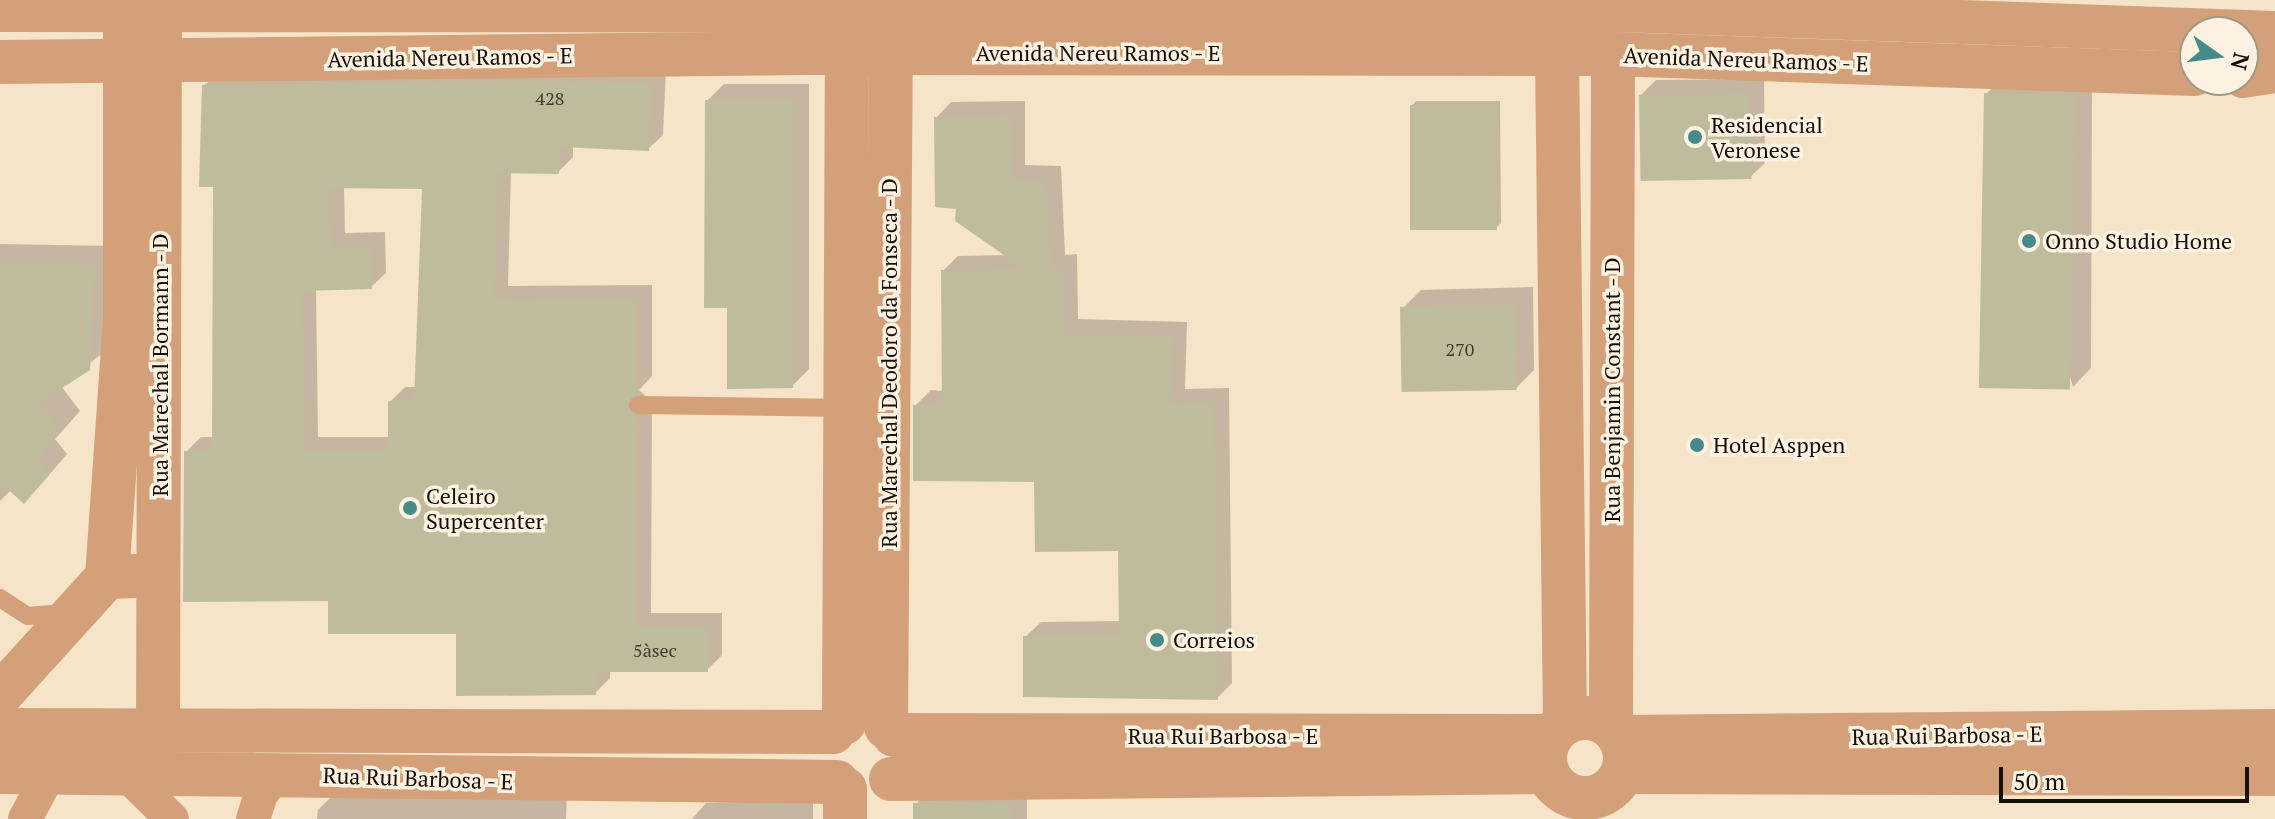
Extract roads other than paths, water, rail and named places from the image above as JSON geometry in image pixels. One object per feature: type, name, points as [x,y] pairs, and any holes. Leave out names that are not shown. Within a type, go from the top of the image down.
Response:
[{"type":"street","name":"Avenida Nereu Ramos - E","points":[[0,10],[143,5],[479,5],[847,21],[891,53],[1613,54],[2179,73]]},
{"type":"street","name":"Rua Marechal Bormann - D","points":[[107,577],[142,60],[143,5]]},
{"type":"street","name":"Avenida Nereu Ramos - E","points":[[0,62],[142,60],[847,21],[891,5],[1547,5],[2275,33]]},
{"type":"street","name":"Rua Marechal Deodoro da Fonseca - D","points":[[864,729],[891,5]]},
{"type":"street","name":"Rua Marechal Deodoro da Fonseca - D","points":[[847,21],[845,408],[864,729]]},
{"type":"street","name":"Rua Benjamin Constant - D","points":[[1587,769],[1612,150],[1613,54]]},
{"type":"street","points":[[1557,55],[1558,151],[1587,769]]},
{"type":"street","name":"Rua Marechal Bormann - D","points":[[142,60],[159,576],[158,730]]},
{"type":"street","points":[[1558,151],[1612,150]]},
{"type":"street","points":[[0,695],[107,577],[159,576]]},
{"type":"street","points":[[864,729],[899,765],[862,796],[827,767],[826,748],[864,729]]},
{"type":"street","name":"Rua Rui Barbosa - E","points":[[0,730],[864,729],[1587,769],[2275,774]]},
{"type":"street","name":"Rua Rui Barbosa - E","points":[[0,772],[277,774],[862,796],[1587,769],[2275,731]]},
{"type":"street","points":[[25,819],[50,772]]},
{"type":"street","points":[[124,772],[172,819]]},
{"type":"street","points":[[253,819],[261,794],[277,774]]},
{"type":"lane","points":[[638,405],[845,408]]},
{"type":"lane","points":[[0,598],[28,616],[77,610]]},
{"type":"place","name":"Residencial Veronese","points":[[1695,137]]},
{"type":"place","name":"Onno Studio Home","points":[[2029,241]]},
{"type":"place","name":"Hotel Asppen","points":[[1697,445]]},
{"type":"place","name":"Celeiro Supercenter","points":[[410,508]]},
{"type":"place","name":"Correios","points":[[1157,640]]}]
